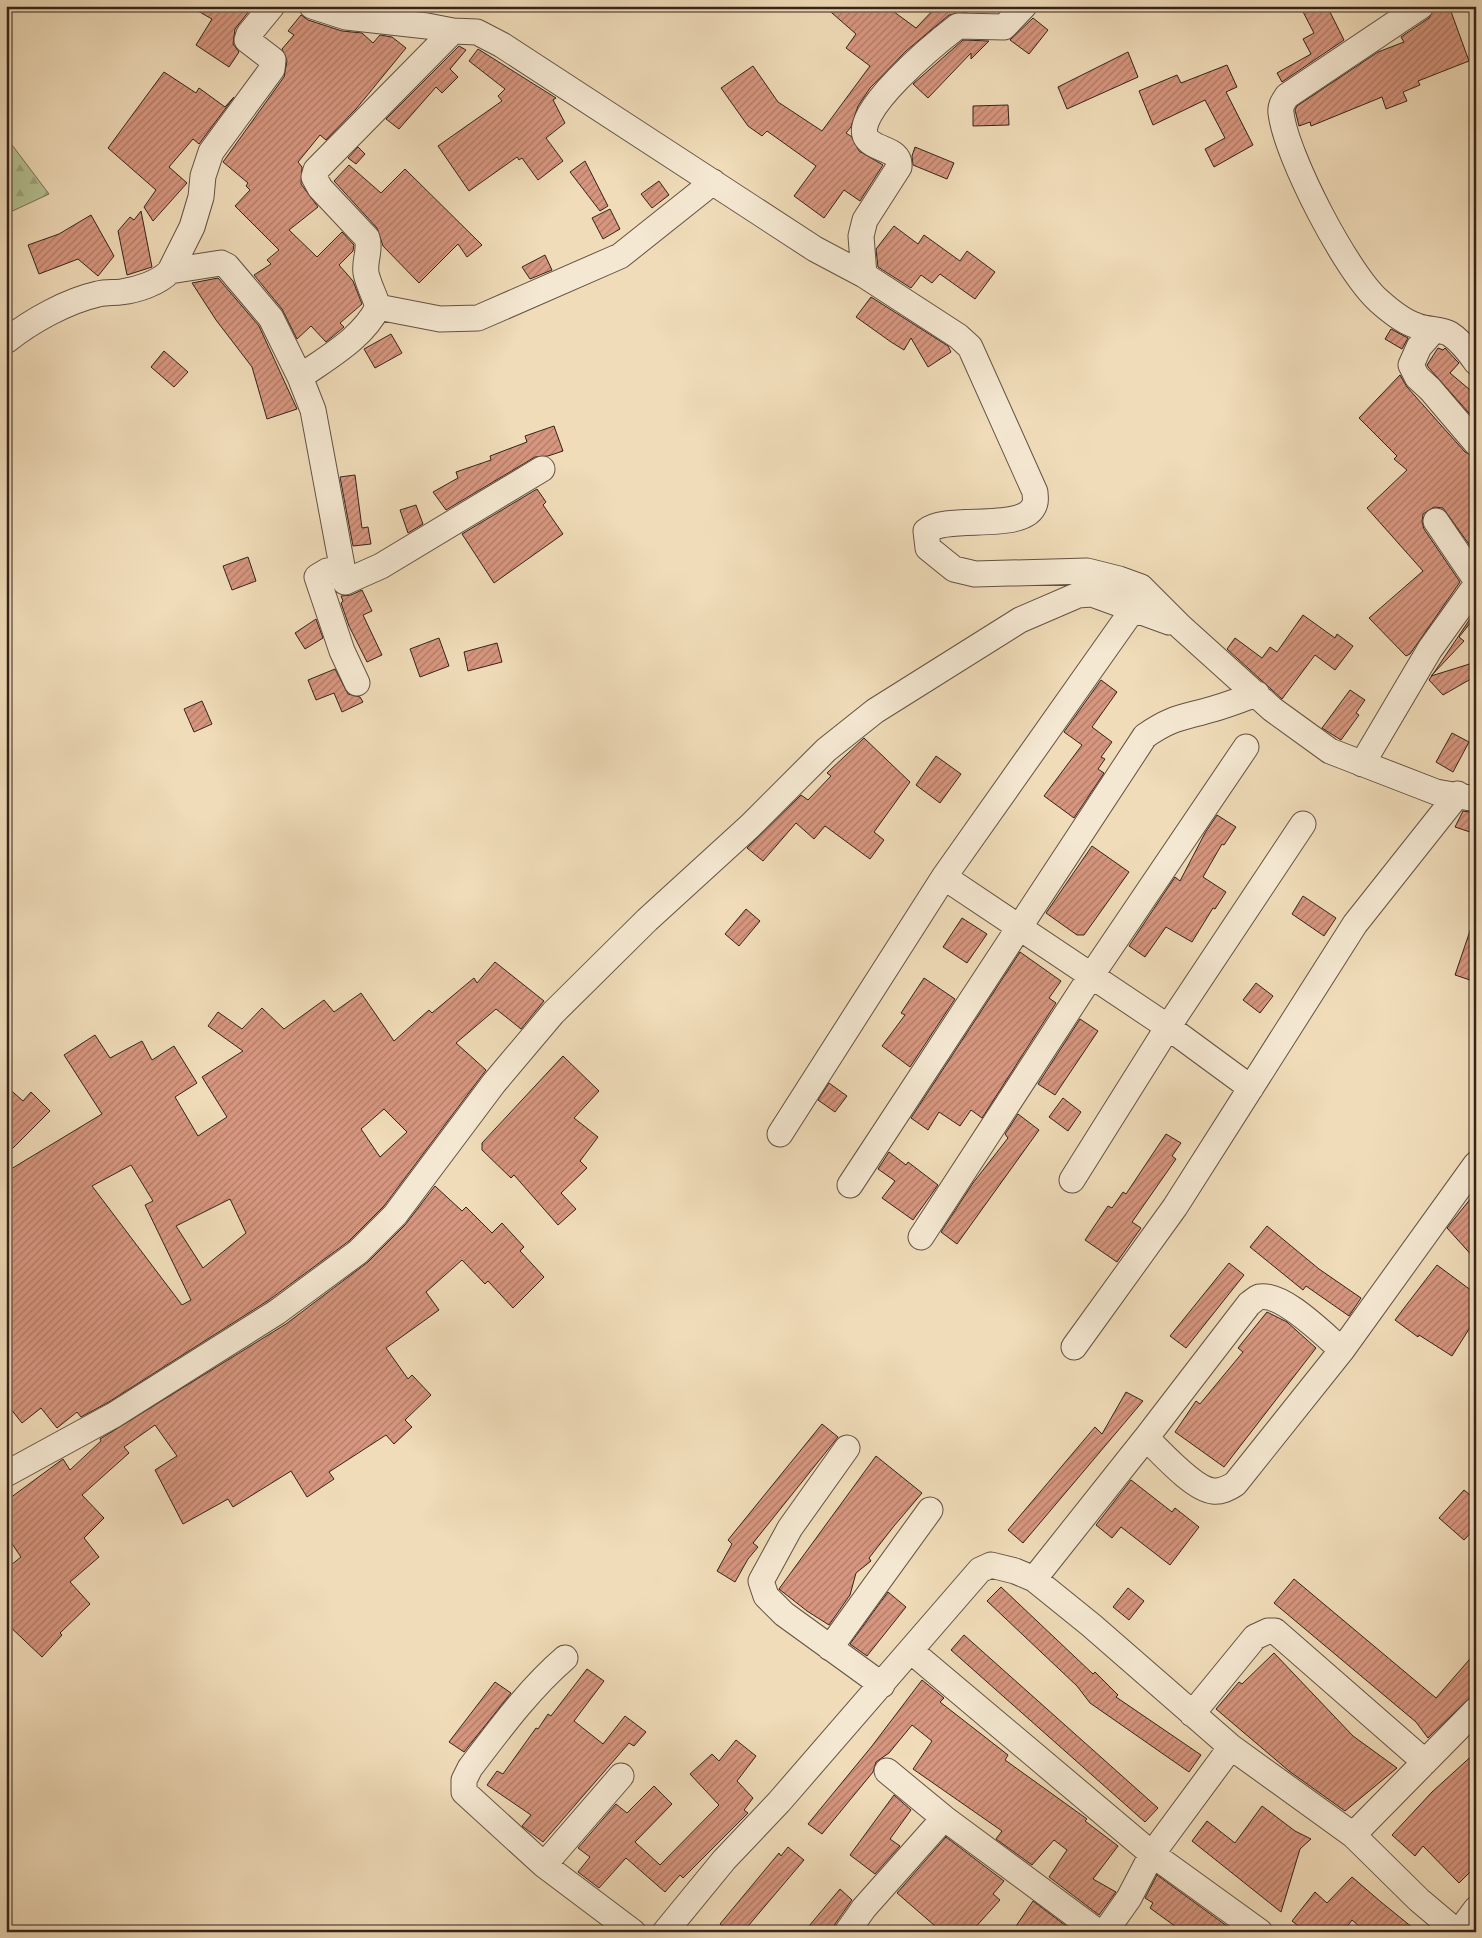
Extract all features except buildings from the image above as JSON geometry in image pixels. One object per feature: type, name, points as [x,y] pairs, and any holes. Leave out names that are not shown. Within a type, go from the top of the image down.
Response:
[{"type":"street","points":[[6,341],[62,308],[99,293],[123,292],[152,283],[164,277],[170,271],[192,227],[201,197],[203,176],[211,152],[272,69],[273,60],[248,40],[249,34],[272,6]]},
{"type":"street","points":[[312,6],[346,17],[427,26],[453,32],[478,32],[502,45],[815,249],[864,274],[958,336],[970,347],[1035,492],[1035,504],[1028,513],[1002,522],[938,524],[926,531],[928,548],[954,569],[975,574],[1087,571],[1141,587],[1181,627],[1272,709],[1330,751],[1436,792],[1467,796]]},
{"type":"street","points":[[864,274],[861,236],[865,220],[899,167],[900,160],[897,156],[870,142],[865,136],[864,130],[868,118],[908,67],[958,26],[1004,27],[1024,6]]},
{"type":"street","points":[[1421,6],[1287,96],[1282,104],[1280,113],[1290,147],[1302,174],[1323,219],[1352,269],[1378,301],[1415,326],[1449,333],[1476,362]]},
{"type":"street","points":[[300,376],[345,345],[371,321],[378,307],[366,274],[366,261],[370,247],[367,238],[320,188],[314,178],[324,160],[384,103],[453,32]]},
{"type":"street","points":[[378,307],[440,320],[478,318],[547,290],[620,256],[713,182]]},
{"type":"street","points":[[170,271],[220,263],[226,266],[271,318],[300,376],[313,410],[345,582],[381,566],[542,468]]},
{"type":"street","points":[[1433,331],[1419,348],[1411,365],[1417,377],[1430,389],[1476,443]]},
{"type":"street","points":[[1436,521],[1476,580]]},
{"type":"street","points":[[342,568],[328,571],[317,577],[342,651],[357,683]]},
{"type":"street","points":[[1362,764],[1430,650],[1476,585]]},
{"type":"street","points":[[6,1474],[114,1415],[278,1312],[358,1252],[395,1215],[494,1083],[553,1014],[647,920],[750,826],[826,750],[876,711],[1020,620],[1078,595],[1092,594],[1181,627]]},
{"type":"street","points":[[780,1134],[944,877],[1134,608]]},
{"type":"street","points":[[850,1185],[1145,736],[1161,725],[1181,716],[1213,709],[1256,694]]},
{"type":"street","points":[[921,1237],[1090,976],[1246,748]]},
{"type":"street","points":[[1074,1347],[1175,1207],[1354,924],[1467,796]]},
{"type":"street","points":[[1072,1180],[1168,1027],[1303,824]]},
{"type":"street","points":[[944,877],[1168,1027],[1251,1088]]},
{"type":"street","points":[[1146,1438],[1199,1486],[1214,1491],[1224,1490],[1236,1484],[1342,1350],[1476,1164]]},
{"type":"street","points":[[1034,1578],[1146,1438],[1249,1304],[1259,1297],[1270,1298],[1291,1307],[1342,1350]]},
{"type":"street","points":[[847,1448],[790,1528],[761,1581],[766,1596],[784,1614],[882,1685]]},
{"type":"street","points":[[830,1648],[930,1510]]},
{"type":"street","points":[[665,1932],[724,1860],[779,1802],[980,1570],[992,1565],[1034,1578],[1230,1746],[1353,1836],[1419,1900],[1457,1932]]},
{"type":"street","points":[[1192,1714],[1255,1637],[1268,1631],[1274,1631],[1425,1762]]},
{"type":"street","points":[[911,1651],[1152,1854],[1260,1932]]},
{"type":"street","points":[[566,1658],[552,1670],[470,1768],[464,1780],[464,1792],[544,1865],[618,1928]]},
{"type":"street","points":[[1353,1836],[1476,1710]]},
{"type":"street","points":[[1105,1932],[1129,1898],[1152,1854],[1230,1746]]},
{"type":"street","points":[[887,1771],[944,1818],[1098,1932]]},
{"type":"street","points":[[544,1865],[621,1776]]},
{"type":"street","points":[[847,1932],[864,1908],[944,1818]]},
{"type":"street","points":[[1465,1932],[1467,1921],[1476,1909]]},
{"type":"green space","points":[[6,137],[49,194],[6,214]]}]
